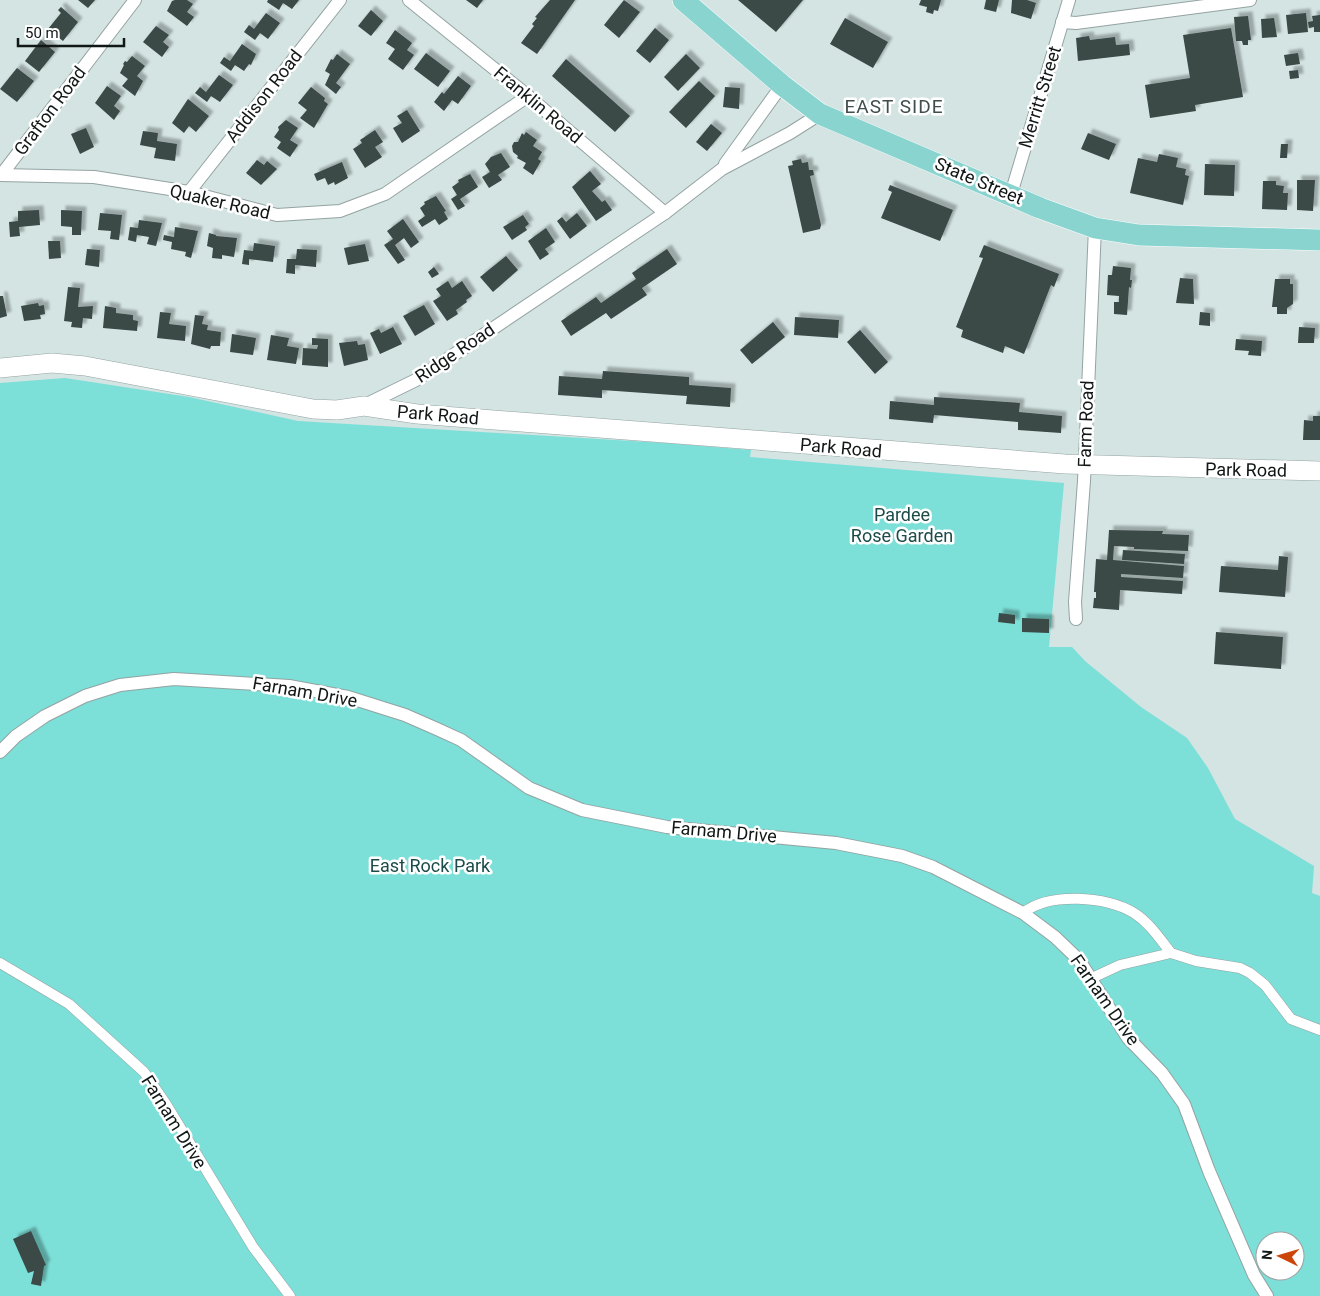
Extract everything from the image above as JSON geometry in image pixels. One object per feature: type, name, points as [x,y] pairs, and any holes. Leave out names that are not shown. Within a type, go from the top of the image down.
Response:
[{"type":"main road","name":"State Street","points":[[683,0],[782,85],[820,114],[1040,208],[1094,228],[1139,235],[1320,240]]},
{"type":"main road","name":"Ridge Road","points":[[0,368],[30,364],[70,364],[298,407],[337,410],[364,406]]},
{"type":"main road","name":"Park Road","points":[[364,406],[417,414],[908,454],[1085,466],[1320,471]]},
{"type":"street","name":"Grafton Road","points":[[1,174],[135,0]]},
{"type":"street","name":"Addison Road","points":[[189,192],[340,0]]},
{"type":"street","name":"Franklin Road","points":[[408,0],[528,96],[664,213]]},
{"type":"street","name":"Merritt Street","points":[[1011,194],[1069,0]]},
{"type":"street","points":[[1062,22],[1076,23],[1250,0]]},
{"type":"street","name":"Ridge Road","points":[[722,169],[782,85]]},
{"type":"street","name":"Quaker Road","points":[[1,174],[94,177],[189,192],[277,215],[340,210],[385,194],[528,96]]},
{"type":"street","name":"Ridge Road","points":[[364,406],[386,397],[416,380],[664,213],[722,169],[790,133],[820,114]]},
{"type":"street","name":"Farm Road","points":[[1076,619],[1076,586],[1085,466],[1094,228]]},
{"type":"street","name":"Farnam Drive","points":[[0,752],[22,731],[45,716],[85,696],[132,683],[192,679],[308,689],[365,702],[437,729],[461,740],[529,788],[582,810],[659,826],[814,840],[902,856],[947,873],[1024,913],[1066,946],[1092,978],[1128,1038],[1162,1073],[1184,1104],[1209,1171],[1254,1275],[1267,1296]]},
{"type":"street","points":[[1024,913],[1032,906],[1060,899],[1092,900],[1117,906],[1135,913],[1145,921],[1171,953]]},
{"type":"street","points":[[1092,978],[1120,965],[1171,953],[1196,960],[1240,968],[1250,973],[1264,985],[1278,1004],[1296,1022],[1320,1030]]},
{"type":"street","name":"Farnam Drive","points":[[0,963],[69,1004],[144,1072],[166,1104],[248,1239],[290,1296]]},
{"type":"green space","name":"East Rock Park","points":[[65,378],[189,397],[298,421],[665,443],[751,450],[750,457],[1064,483],[1049,647],[1072,647],[1085,661],[1141,707],[1187,738],[1208,768],[1235,819],[1314,866],[1312,893],[1320,896],[1320,1296],[0,1296],[0,383]]},
{"type":"building","points":[[78,0],[95,0],[88,8]]},
{"type":"building","points":[[187,0],[193,4],[187,12],[194,17],[187,26],[167,11],[172,1]]},
{"type":"building","points":[[268,0],[299,0],[292,9],[283,3],[279,10],[267,2]]},
{"type":"building","points":[[466,0],[483,0],[477,8]]},
{"type":"building","points":[[550,0],[575,0],[537,54],[521,43],[534,26],[532,24],[537,18],[535,17]]},
{"type":"building","points":[[624,0],[640,12],[619,38],[604,25]]},
{"type":"building","points":[[738,0],[803,0],[776,32]]},
{"type":"building","points":[[921,0],[941,0],[938,11],[934,10],[933,14],[926,12],[927,7],[919,5]]},
{"type":"building","points":[[986,0],[999,0],[996,12],[984,9]]},
{"type":"building","points":[[1012,0],[1027,0],[1036,3],[1031,19],[1011,13]]},
{"type":"building","points":[[61,7],[78,22],[63,41],[48,29],[61,13],[58,10]]},
{"type":"building","points":[[371,10],[383,21],[371,36],[358,26]]},
{"type":"building","points":[[266,13],[280,23],[268,39],[260,33],[255,40],[244,32],[249,25],[254,29]]},
{"type":"building","points":[[1306,13],[1308,32],[1288,34],[1286,15]]},
{"type":"building","points":[[1320,15],[1320,32],[1314,32],[1314,27],[1309,28],[1308,22],[1313,21],[1312,16]]},
{"type":"building","points":[[1248,16],[1251,40],[1248,40],[1248,45],[1243,45],[1242,41],[1236,41],[1234,17]]},
{"type":"building","points":[[845,18],[888,42],[873,68],[830,44]]},
{"type":"building","points":[[1274,18],[1277,37],[1262,38],[1261,19]]},
{"type":"building","points":[[156,26],[169,35],[163,42],[169,47],[162,57],[143,42]]},
{"type":"building","points":[[655,28],[669,40],[650,63],[636,51]]},
{"type":"building","points":[[1231,28],[1243,97],[1195,105],[1196,111],[1150,118],[1145,85],[1190,78],[1183,35]]},
{"type":"building","points":[[395,30],[412,43],[407,50],[414,55],[403,70],[388,59],[395,49],[386,43]]},
{"type":"building","points":[[1089,36],[1090,40],[1115,37],[1116,45],[1129,44],[1130,55],[1078,61],[1076,38]]},
{"type":"building","points":[[41,40],[55,52],[39,72],[25,61]]},
{"type":"building","points":[[242,44],[256,54],[251,65],[249,64],[244,71],[235,65],[231,71],[220,63],[224,57],[230,61]]},
{"type":"building","points":[[426,53],[450,71],[438,87],[414,69]]},
{"type":"building","points":[[1298,53],[1300,64],[1286,66],[1284,55]]},
{"type":"building","points":[[337,54],[350,64],[336,83],[341,87],[336,94],[325,85],[330,74],[325,71],[331,59],[333,60]]},
{"type":"building","points":[[686,54],[700,68],[678,91],[664,77]]},
{"type":"building","points":[[132,56],[145,66],[137,76],[143,81],[135,96],[122,86],[128,79],[120,73],[125,61],[127,62]]},
{"type":"building","points":[[566,59],[630,116],[615,132],[552,76]]},
{"type":"building","points":[[17,68],[34,81],[17,102],[0,89]]},
{"type":"building","points":[[1298,70],[1299,78],[1290,79],[1289,71]]},
{"type":"building","points":[[219,75],[233,85],[220,102],[211,96],[207,102],[195,93],[200,87],[206,92]]},
{"type":"building","points":[[458,76],[471,86],[458,104],[452,100],[444,111],[434,102],[442,92],[444,94]]},
{"type":"building","points":[[699,81],[715,96],[686,128],[669,112]]},
{"type":"building","points":[[107,86],[121,96],[114,106],[120,111],[114,120],[95,103]]},
{"type":"building","points":[[311,87],[325,98],[324,101],[328,104],[314,128],[300,118],[307,110],[298,103]]},
{"type":"building","points":[[725,87],[740,88],[739,109],[723,107]]},
{"type":"building","points":[[188,99],[209,116],[196,132],[189,126],[184,133],[172,123]]},
{"type":"building","points":[[407,110],[420,131],[402,143],[393,128],[402,123],[397,116]]},
{"type":"building","points":[[286,120],[298,128],[290,140],[298,145],[290,157],[277,148],[281,142],[274,137],[279,130],[278,127]]},
{"type":"building","points":[[711,124],[722,133],[707,151],[696,142]]},
{"type":"building","points":[[86,128],[94,147],[80,154],[71,134]]},
{"type":"building","points":[[375,130],[383,142],[375,147],[382,157],[365,168],[353,149],[362,143],[360,140]]},
{"type":"building","points":[[143,131],[158,133],[157,141],[177,144],[175,161],[154,158],[156,148],[140,145]]},
{"type":"building","points":[[526,132],[537,140],[533,146],[542,152],[538,159],[541,161],[533,175],[523,168],[526,163],[517,158],[518,156],[513,152],[512,146],[514,142],[518,142],[522,133],[524,135]]},
{"type":"building","points":[[1088,133],[1116,144],[1109,160],[1081,149]]},
{"type":"building","points":[[1281,144],[1288,144],[1287,158],[1280,158]]},
{"type":"building","points":[[501,153],[510,167],[498,175],[502,180],[489,188],[482,177],[490,172],[485,164],[491,157]]},
{"type":"building","points":[[1159,154],[1178,158],[1176,167],[1186,169],[1185,175],[1189,176],[1183,205],[1130,193],[1138,158],[1157,162]]},
{"type":"building","points":[[801,159],[802,163],[808,162],[809,170],[813,170],[814,175],[810,176],[821,225],[820,229],[803,233],[788,166],[793,165],[792,161]]},
{"type":"building","points":[[257,160],[264,165],[267,161],[277,169],[261,185],[246,173]]},
{"type":"building","points":[[342,162],[348,178],[335,185],[334,182],[328,185],[325,178],[317,181],[314,174]]},
{"type":"building","points":[[1205,164],[1235,165],[1234,196],[1204,195]]},
{"type":"building","points":[[590,171],[601,184],[592,191],[602,202],[605,200],[612,210],[596,221],[572,187]]},
{"type":"building","points":[[470,174],[478,187],[460,199],[465,206],[458,210],[451,199],[457,195],[452,187],[459,182],[458,180]]},
{"type":"building","points":[[1297,180],[1315,180],[1313,211],[1297,210]]},
{"type":"building","points":[[1263,181],[1276,181],[1276,185],[1284,186],[1283,193],[1288,193],[1287,210],[1262,209]]},
{"type":"building","points":[[890,185],[953,210],[940,241],[881,218],[892,192],[888,190]]},
{"type":"building","points":[[436,196],[446,211],[444,212],[448,219],[439,225],[435,219],[422,227],[418,221],[425,216],[420,208],[425,204],[424,202]]},
{"type":"building","points":[[39,210],[40,225],[19,227],[20,236],[10,237],[9,222],[18,221],[18,211]]},
{"type":"building","points":[[61,210],[82,211],[81,235],[72,235],[72,227],[61,226]]},
{"type":"building","points":[[100,213],[122,215],[119,240],[110,239],[111,231],[98,230]]},
{"type":"building","points":[[577,213],[587,226],[570,239],[557,221],[562,217],[566,222]]},
{"type":"building","points":[[523,215],[529,224],[525,227],[527,230],[512,240],[503,227]]},
{"type":"building","points":[[403,219],[419,242],[411,248],[404,238],[395,245],[405,260],[398,264],[384,245],[393,239],[387,231]]},
{"type":"building","points":[[139,220],[162,223],[156,246],[147,244],[149,237],[137,235],[136,242],[128,240],[130,227],[138,228]]},
{"type":"building","points":[[175,227],[198,231],[191,258],[185,256],[186,252],[171,249],[172,242],[163,240],[164,235],[174,237]]},
{"type":"building","points":[[546,228],[555,242],[545,249],[549,254],[540,260],[528,241]]},
{"type":"building","points":[[209,233],[216,236],[237,238],[234,257],[222,255],[222,259],[212,258],[213,248],[207,246]]},
{"type":"building","points":[[48,241],[60,241],[61,258],[49,259]]},
{"type":"building","points":[[254,243],[275,246],[273,262],[249,259],[249,265],[242,264],[244,250],[253,251]]},
{"type":"building","points":[[365,244],[369,261],[348,265],[344,248]]},
{"type":"building","points":[[984,245],[1059,274],[1054,287],[1051,285],[1024,354],[1005,346],[1003,353],[961,337],[963,330],[956,327],[983,258],[979,257]]},
{"type":"building","points":[[87,249],[100,250],[99,267],[85,265]]},
{"type":"building","points":[[297,249],[317,250],[316,267],[295,265],[295,274],[286,273],[287,259],[296,259]]},
{"type":"building","points":[[667,249],[677,264],[642,288],[647,295],[611,319],[606,313],[571,336],[561,321],[596,297],[601,303],[636,279],[632,273]]},
{"type":"building","points":[[506,256],[518,270],[493,292],[480,277]]},
{"type":"building","points":[[1113,266],[1131,268],[1130,280],[1132,280],[1131,288],[1129,287],[1127,315],[1114,314],[1114,302],[1119,302],[1119,296],[1107,295],[1108,275],[1112,275]]},
{"type":"building","points":[[434,267],[439,274],[432,278],[428,272]]},
{"type":"building","points":[[1180,278],[1193,279],[1194,304],[1176,303]]},
{"type":"building","points":[[1275,279],[1290,279],[1290,284],[1293,284],[1293,304],[1287,308],[1287,314],[1277,314],[1277,307],[1272,307]]},
{"type":"building","points":[[448,281],[452,288],[462,281],[472,296],[456,310],[458,314],[447,321],[433,301],[441,296],[436,289]]},
{"type":"building","points":[[68,287],[80,288],[78,307],[93,306],[92,319],[83,318],[82,328],[71,327],[72,322],[64,321]]},
{"type":"building","points":[[0,296],[3,296],[7,316],[0,318]]},
{"type":"building","points":[[38,303],[39,306],[44,305],[45,314],[40,315],[41,319],[24,321],[21,306]]},
{"type":"building","points":[[424,305],[435,324],[415,336],[403,316]]},
{"type":"building","points":[[105,306],[116,308],[116,313],[133,315],[133,320],[138,321],[137,331],[103,328]]},
{"type":"building","points":[[160,312],[171,313],[169,324],[186,326],[185,341],[157,338]]},
{"type":"building","points":[[1200,312],[1210,313],[1210,326],[1199,325]]},
{"type":"building","points":[[195,315],[204,316],[202,324],[208,325],[207,330],[221,332],[220,346],[211,346],[210,349],[191,344]]},
{"type":"building","points":[[795,317],[839,320],[838,338],[794,335]]},
{"type":"building","points":[[773,322],[785,337],[752,364],[740,350]]},
{"type":"building","points":[[393,327],[402,344],[380,354],[370,333],[379,329],[381,333]]},
{"type":"building","points":[[1299,327],[1315,328],[1314,343],[1298,343]]},
{"type":"building","points":[[860,330],[888,362],[875,374],[847,342]]},
{"type":"building","points":[[232,334],[256,338],[253,355],[230,352]]},
{"type":"building","points":[[271,335],[289,338],[287,346],[299,348],[296,364],[267,360]]},
{"type":"building","points":[[312,338],[328,339],[328,367],[302,365],[303,348],[317,349],[318,345],[312,345]]},
{"type":"building","points":[[1236,339],[1262,341],[1261,356],[1248,355],[1249,351],[1235,350]]},
{"type":"building","points":[[357,341],[358,345],[365,344],[368,360],[344,366],[339,343]]},
{"type":"building","points":[[603,371],[689,377],[689,385],[731,388],[730,407],[686,404],[687,396],[602,390],[602,398],[558,395],[559,376],[602,379]]},
{"type":"building","points":[[934,397],[1020,403],[1019,412],[1062,416],[1061,433],[1018,430],[1018,422],[934,415],[933,423],[889,419],[890,401],[934,405]]},
{"type":"building","points":[[1313,416],[1320,416],[1320,440],[1303,440],[1304,420],[1313,421]]},
{"type":"building","points":[[1109,530],[1163,531],[1162,534],[1189,535],[1188,551],[1134,549],[1134,547],[1114,546],[1113,560],[1184,566],[1183,578],[1121,574],[1121,577],[1183,581],[1182,594],[1120,590],[1119,610],[1093,608],[1094,598],[1096,598],[1096,592],[1094,592],[1096,559],[1107,560]]},
{"type":"building","points":[[1123,550],[1185,554],[1184,564],[1122,560]]},
{"type":"building","points":[[1279,556],[1288,557],[1285,597],[1219,592],[1221,566],[1278,570]]},
{"type":"building","points":[[999,613],[1015,615],[1015,624],[998,622]]},
{"type":"building","points":[[1022,618],[1049,619],[1049,633],[1022,632]]},
{"type":"building","points":[[1216,632],[1283,637],[1281,669],[1214,664]]},
{"type":"building","points":[[31,1231],[46,1265],[44,1266],[41,1286],[31,1284],[34,1271],[28,1273],[13,1239]]},
{"type":"district","name":"EAST SIDE","points":[[894,106]]},
{"type":"park label","name":"Pardee Rose Garden","points":[[902,525]]}]
